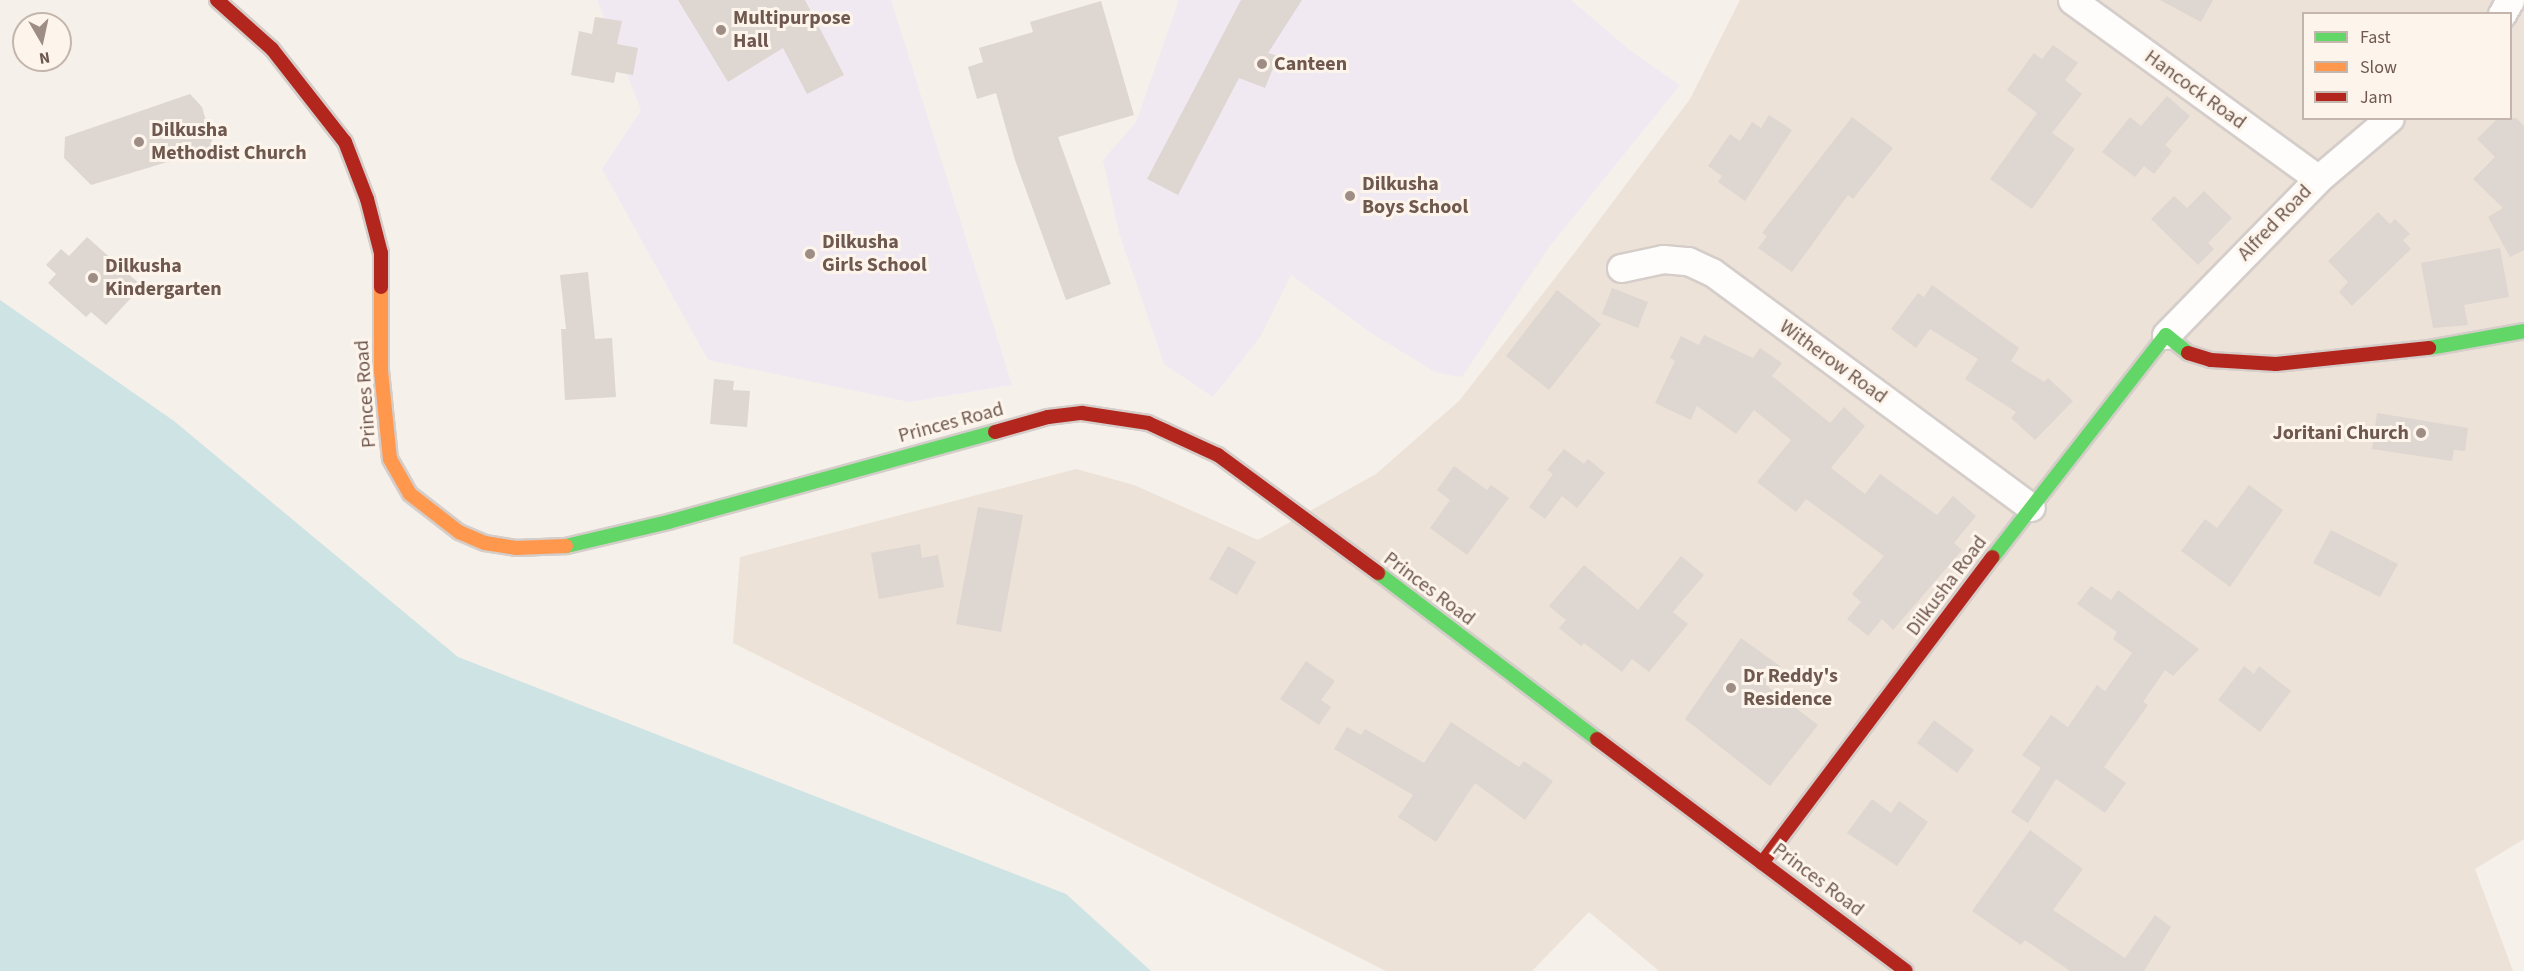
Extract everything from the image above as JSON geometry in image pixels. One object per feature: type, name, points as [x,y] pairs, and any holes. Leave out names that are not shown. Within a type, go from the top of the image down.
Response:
[{"type":"main road","name":"Princes Road","points":[[216,0],[272,49],[345,142],[367,199],[381,253],[381,371],[390,459],[410,494],[459,532],[485,543],[516,548],[568,546],[1048,417],[1082,413],[1130,418],[1189,441],[1246,475],[1906,971]]},
{"type":"main road","points":[[2166,335],[2190,355],[2211,360],[2276,364],[2472,343],[2524,331]]},
{"type":"main road","name":"Dilkusha Road","points":[[1762,863],[2031,507],[2166,335]]},
{"type":"street","name":"Hancock Road","points":[[2072,0],[2318,179]]},
{"type":"street","name":"Alfred Road","points":[[2166,335],[2318,179],[2388,120]]},
{"type":"street","name":"Witherow Road","points":[[1622,268],[1663,258],[1688,261],[1712,272],[2031,507]]},
{"type":"shaded area","name":"Dilkusha Girls School","points":[[597,0],[891,0],[1012,385],[909,402],[708,360],[602,169],[641,110]]},
{"type":"shaded area","name":"Dilkusha Boys School","points":[[1179,0],[1571,0],[1631,51],[1680,85],[1550,246],[1462,377],[1437,373],[1371,333],[1291,275],[1260,337],[1213,397],[1164,364],[1119,233],[1103,160],[1136,122]]},
{"type":"shaded area","points":[[1740,0],[2524,0],[2524,839],[2475,869],[2513,971],[1659,971],[1589,912],[1532,971],[1386,971],[733,643],[740,557],[1076,469],[1134,485],[1258,540],[1376,474],[1459,401],[1690,99]]},
{"type":"shaded area","points":[[0,300],[174,421],[458,657],[1066,894],[1151,971],[0,971]]},
{"type":"building","points":[[678,0],[805,0],[844,75],[807,94],[783,48],[728,82]]},
{"type":"building","points":[[1241,0],[1302,0],[1268,53],[1278,56],[1265,88],[1239,78],[1178,195],[1147,179]]},
{"type":"building","points":[[2160,0],[2213,0],[2201,22]]},
{"type":"building","points":[[1101,1],[1134,115],[1058,137],[1111,284],[1066,300],[1015,160],[996,93],[977,99],[968,67],[983,62],[979,48],[1033,32],[1030,22]]},
{"type":"building","points":[[595,17],[622,21],[617,44],[638,48],[633,75],[616,72],[614,83],[571,75],[579,31],[592,34]]},
{"type":"building","points":[[2053,45],[2078,63],[2065,80],[2082,94],[2052,133],[2075,149],[2032,209],[1990,179],[2037,113],[2007,90],[2034,53],[2042,59]]},
{"type":"building","name":"Dilkusha Methodist Church","points":[[190,94],[202,107],[214,148],[91,185],[64,158],[65,137]]},
{"type":"building","points":[[2167,96],[2190,116],[2165,145],[2172,151],[2154,174],[2144,166],[2135,177],[2102,152],[2130,117],[2141,126]]},
{"type":"building","points":[[1769,115],[1792,130],[1745,201],[1718,182],[1722,176],[1708,166],[1730,134],[1740,141],[1752,122],[1761,128]]},
{"type":"building","points":[[1852,117],[1893,148],[1853,199],[1848,195],[1792,272],[1758,248],[1767,236],[1762,233]]},
{"type":"building","points":[[2516,118],[2524,126],[2524,250],[2510,257],[2488,217],[2503,208],[2473,179],[2495,157],[2477,139],[2496,120]]},
{"type":"building","points":[[2204,191],[2232,218],[2208,243],[2214,249],[2198,265],[2151,219],[2174,196],[2187,208]]},
{"type":"building","points":[[2378,212],[2390,224],[2395,219],[2410,234],[2403,240],[2411,249],[2352,306],[2339,292],[2348,282],[2328,261]]},
{"type":"building","name":"Dilkusha Kindergarten","points":[[87,237],[142,286],[106,325],[91,312],[86,317],[48,283],[56,274],[46,265],[61,249],[69,256]]},
{"type":"building","points":[[2500,248],[2509,297],[2464,305],[2468,325],[2433,328],[2421,263]]},
{"type":"building","points":[[588,272],[595,339],[612,338],[616,397],[565,400],[561,329],[566,329],[560,275]]},
{"type":"building","points":[[1932,285],[2019,348],[2011,361],[2044,382],[2048,378],[2073,401],[2035,440],[2011,418],[2016,412],[1965,379],[1978,359],[1930,329],[1916,348],[1891,329],[1918,293],[1924,297]]},
{"type":"building","points":[[1612,288],[1648,302],[1638,328],[1602,314]]},
{"type":"building","points":[[1557,290],[1601,324],[1549,390],[1506,356]]},
{"type":"building","points":[[1704,335],[1753,358],[1760,348],[1782,363],[1772,376],[1830,423],[1844,407],[1865,426],[1831,468],[1865,494],[1880,474],[1937,515],[1953,496],[1976,516],[1954,543],[1962,550],[1893,630],[1882,619],[1868,636],[1847,619],[1861,602],[1852,594],[1884,556],[1806,499],[1796,512],[1757,482],[1791,440],[1754,410],[1736,434],[1697,406],[1691,420],[1655,403],[1675,361],[1670,358],[1681,336],[1699,345]]},
{"type":"building","points":[[714,379],[734,381],[733,390],[750,391],[747,427],[710,424]]},
{"type":"building","name":"Joritani Church","points":[[2377,413],[2468,428],[2465,451],[2454,450],[2452,461],[2372,449]]},
{"type":"building","points":[[1564,449],[1584,464],[1588,459],[1605,473],[1577,508],[1562,496],[1545,519],[1529,507],[1553,474],[1547,470]]},
{"type":"building","points":[[1454,466],[1487,490],[1491,485],[1509,498],[1467,555],[1430,528],[1450,500],[1437,490]]},
{"type":"building","points":[[2249,485],[2283,510],[2230,587],[2181,551],[2205,519],[2217,528]]},
{"type":"building","points":[[978,507],[1023,515],[1001,632],[956,624]]},
{"type":"building","points":[[2331,530],[2398,564],[2380,597],[2313,563]]},
{"type":"building","points":[[920,544],[922,558],[938,555],[944,587],[879,599],[871,553]]},
{"type":"building","points":[[1228,546],[1256,562],[1237,595],[1209,579]]},
{"type":"building","points":[[1681,556],[1704,575],[1673,612],[1688,624],[1649,672],[1632,659],[1622,672],[1584,643],[1581,646],[1559,628],[1566,620],[1549,606],[1584,565],[1638,610]]},
{"type":"building","points":[[2091,586],[2111,600],[2118,590],[2199,649],[2173,676],[2165,670],[2143,702],[2148,705],[2104,767],[2126,783],[2105,813],[2056,779],[2028,823],[2011,812],[2041,768],[2022,755],[2051,715],[2068,727],[2097,685],[2105,691],[2132,653],[2113,639],[2117,632],[2077,604]]},
{"type":"building","points":[[1741,638],[1780,666],[1766,685],[1818,725],[1770,786],[1685,719]]},
{"type":"building","points":[[1306,661],[1335,681],[1321,700],[1331,707],[1319,725],[1280,699]]},
{"type":"building","points":[[2244,666],[2254,674],[2259,666],[2291,691],[2260,732],[2218,700]]},
{"type":"building","points":[[1934,720],[1974,750],[1957,773],[1917,743]]},
{"type":"building","points":[[1451,722],[1519,767],[1524,761],[1553,781],[1525,820],[1475,783],[1436,842],[1398,817],[1413,795],[1334,749],[1347,727],[1361,735],[1365,729],[1424,763]]},
{"type":"building","points":[[1872,799],[1891,813],[1899,801],[1928,822],[1897,866],[1847,833]]},
{"type":"building","points":[[2030,830],[2083,869],[2053,910],[2125,958],[2155,915],[2171,927],[2144,971],[2070,971],[2025,940],[2021,945],[1972,911]]},
{"type":"traffic: fast","points":[[2429,348],[2524,331]]},
{"type":"traffic: fast","points":[[1993,557],[2166,335],[2188,353]]},
{"type":"traffic: fast","points":[[566,546],[668,522],[995,432]]},
{"type":"traffic: fast","points":[[1378,573],[1597,739]]},
{"type":"traffic: slow","points":[[381,287],[381,371],[390,459],[410,494],[459,532],[485,543],[516,548],[566,546]]},
{"type":"traffic: jam","points":[[217,0],[272,49],[345,142],[367,199],[381,253],[381,287]]},
{"type":"traffic: jam","points":[[2188,353],[2211,360],[2276,364],[2429,348]]},
{"type":"traffic: jam","points":[[995,432],[1048,417],[1082,413],[1148,423],[1218,455],[1378,573]]},
{"type":"traffic: jam","points":[[1762,863],[1993,557]]},
{"type":"traffic: jam","points":[[1597,739],[1906,971]]},
{"type":"place","name":"Multipurpose Hall","points":[[721,30]]},
{"type":"place","name":"Canteen","points":[[1262,64]]},
{"type":"place","name":"Dilkusha Methodist Church","points":[[139,142]]},
{"type":"place","name":"Dilkusha Boys School","points":[[1350,196]]},
{"type":"place","name":"Dilkusha Girls School","points":[[810,254]]},
{"type":"place","name":"Dilkusha Kindergarten","points":[[93,278]]},
{"type":"place","name":"Joritani Church","points":[[2421,433]]},
{"type":"place","name":"Dr Reddy's Residence","points":[[1731,688]]}]
